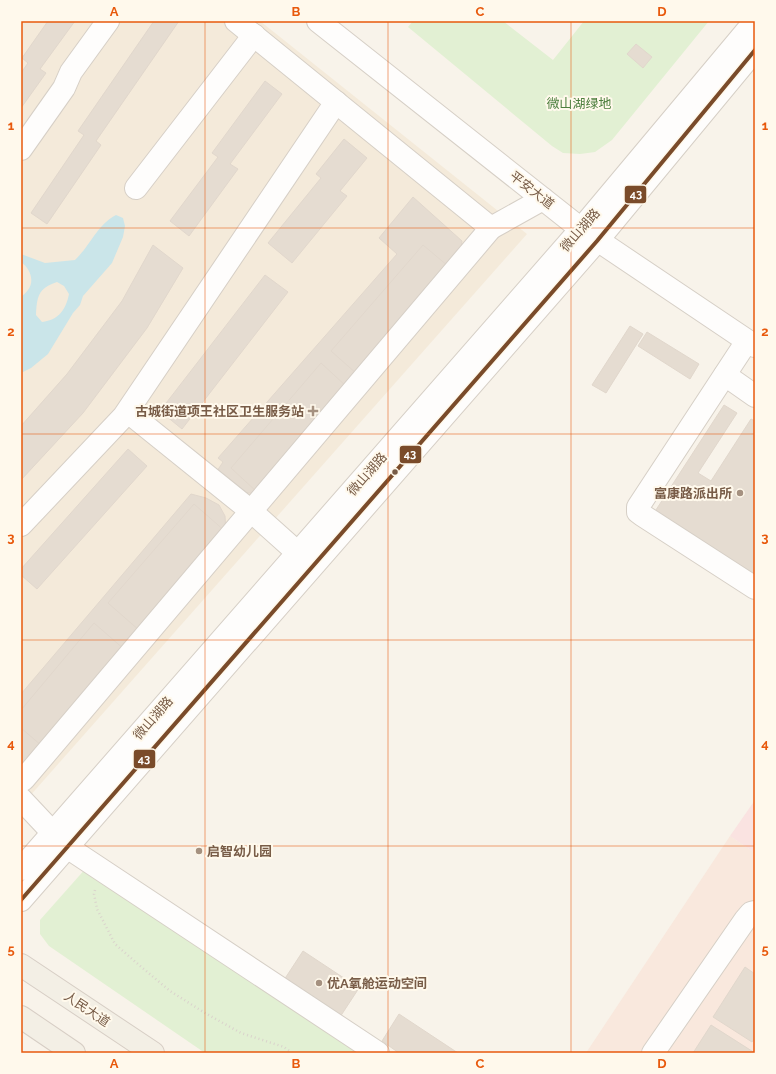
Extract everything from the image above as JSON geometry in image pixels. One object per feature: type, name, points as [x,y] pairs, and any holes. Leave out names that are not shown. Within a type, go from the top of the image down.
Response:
[{"type":"main road","name":"人民大道","points":[[21,965],[153,1053]]},
{"type":"main road","points":[[21,1018],[74,1053]]},
{"type":"street","points":[[21,149],[64,88],[71,72],[108,21]]},
{"type":"street","points":[[236,21],[491,228]]},
{"type":"street","name":"平安大道","points":[[318,21],[589,235],[751,343]]},
{"type":"street","name":"微山湖路","points":[[589,235],[755,21]]},
{"type":"street","points":[[136,188],[254,35]]},
{"type":"street","name":"微山湖路","points":[[21,900],[60,840],[589,235],[755,50]]},
{"type":"street","points":[[21,525],[128,412],[336,102]]},
{"type":"street","points":[[21,781],[491,228],[543,199]]},
{"type":"street","points":[[751,343],[725,376],[638,507],[638,512],[755,588]]},
{"type":"street","points":[[725,376],[755,396]]},
{"type":"street","points":[[128,412],[251,511],[306,559]]},
{"type":"street","points":[[21,799],[60,840],[99,868],[378,1053]]},
{"type":"street","name":"微山湖路","points":[[21,869],[60,840]]},
{"type":"street","points":[[653,1053],[745,920],[751,913],[755,912]]},
{"type":"path","points":[[99,868],[94,894],[97,909],[115,944],[170,991],[205,1013],[242,1033],[284,1047],[292,1053]]},
{"type":"shaded area","points":[[21,21],[260,21],[527,234],[21,806]]},
{"type":"shaded area","points":[[755,800],[755,853],[730,836]]},
{"type":"shaded area","points":[[730,836],[755,853],[755,1053],[586,1053]]},
{"type":"green space","name":"微山湖绿地","points":[[413,21],[503,21],[553,60],[584,21],[709,21],[612,140],[595,152],[580,154],[563,153],[552,146],[408,27]]},
{"type":"green space","points":[[87,867],[358,1053],[205,1053],[49,946],[40,934],[40,920]]},
{"type":"water","points":[[116,215],[123,218],[125,226],[123,237],[112,263],[83,296],[80,305],[73,313],[48,354],[31,368],[21,373],[21,297],[30,286],[31,279],[29,271],[21,262],[21,254],[45,263],[75,260],[109,219]],"holes":[[[57,282],[64,286],[69,294],[64,309],[53,319],[42,322],[36,315],[38,298],[42,290]]]},
{"type":"building","points":[[48,21],[75,21],[40,69],[46,73],[21,108],[21,73],[28,63],[22,58]]},
{"type":"building","points":[[154,21],[179,21],[96,141],[101,145],[47,224],[31,213],[84,135],[78,131]]},
{"type":"building","points":[[636,44],[652,57],[643,68],[627,54]]},
{"type":"building","points":[[265,81],[282,94],[230,164],[238,169],[189,236],[170,221],[218,157],[212,153]]},
{"type":"building","points":[[344,139],[367,158],[340,191],[347,196],[292,263],[268,243],[321,178],[316,174]]},
{"type":"building","points":[[413,197],[462,241],[461,248],[255,494],[243,492],[217,471],[223,462],[218,458],[397,254],[379,238]]},
{"type":"building","points":[[153,245],[183,268],[147,328],[83,413],[21,480],[21,426],[67,374],[122,301]]},
{"type":"building","points":[[423,245],[448,266],[357,374],[331,351]]},
{"type":"building","points":[[265,275],[288,292],[182,429],[160,411]]},
{"type":"building","points":[[630,326],[643,334],[606,393],[592,385]]},
{"type":"building","points":[[647,332],[699,364],[690,379],[638,346]]},
{"type":"building","points":[[321,363],[346,386],[257,492],[231,468]]},
{"type":"building","points":[[724,405],[737,413],[698,473],[711,481],[751,419],[755,421],[755,580],[654,513]]},
{"type":"building","points":[[128,449],[147,466],[37,589],[21,575],[21,569]]},
{"type":"building","points":[[191,494],[206,498],[219,505],[225,516],[226,532],[21,768],[21,694]]},
{"type":"building","points":[[194,504],[226,532],[140,631],[108,603]]},
{"type":"building","points":[[94,623],[125,650],[42,746],[21,728],[21,710]]},
{"type":"building","points":[[303,951],[359,988],[340,1017],[284,980]]},
{"type":"building","points":[[745,967],[755,974],[755,1038],[752,1042],[713,1017]]},
{"type":"building","points":[[399,1014],[458,1053],[399,1053],[382,1041]]},
{"type":"building","points":[[711,1025],[755,1053],[693,1053]]},
{"type":"transit line","name":"43","points":[[21,900],[597,241],[755,50]]},
{"type":"place","name":"古城街道项王社区卫生服务站","points":[[313,411]]},
{"type":"place","name":"富康路派出所","points":[[740,493]]},
{"type":"place","name":"启智幼儿园","points":[[199,851]]},
{"type":"place","name":"优A氧舱运动空间","points":[[319,983]]}]
